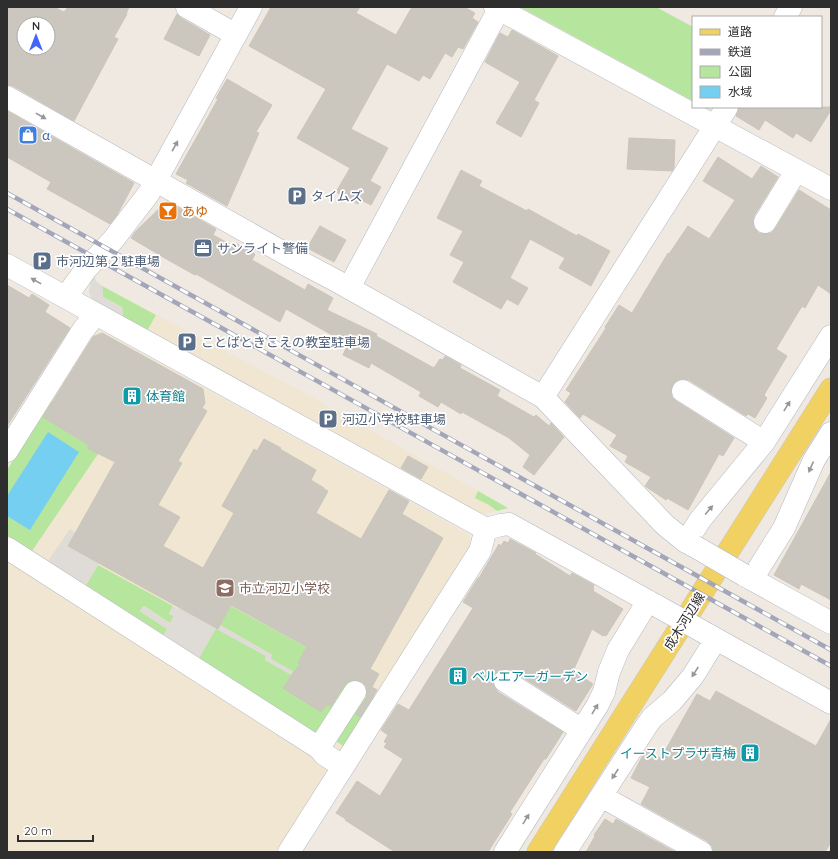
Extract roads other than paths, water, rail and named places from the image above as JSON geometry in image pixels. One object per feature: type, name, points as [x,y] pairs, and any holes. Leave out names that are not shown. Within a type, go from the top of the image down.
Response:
[{"type":"main road","name":"成木河辺線","points":[[538,852],[831,389]]},
{"type":"street","points":[[187,7],[236,35]]},
{"type":"street","points":[[66,297],[86,269],[113,240],[149,193],[251,7]]},
{"type":"street","points":[[785,16],[791,7]]},
{"type":"street","points":[[349,288],[497,8],[831,189]]},
{"type":"street","points":[[7,97],[543,397],[665,524],[690,544],[831,623]]},
{"type":"street","points":[[543,397],[726,108]]},
{"type":"street","points":[[765,222],[796,171]]},
{"type":"street","points":[[7,265],[486,530]]},
{"type":"street","points":[[7,451],[83,330],[96,314]]},
{"type":"street","points":[[690,544],[700,520],[764,442],[831,336]]},
{"type":"street","points":[[683,391],[764,442]]},
{"type":"street","points":[[748,577],[784,528],[814,460],[831,433]]},
{"type":"street","points":[[486,530],[500,524],[509,524],[831,703]]},
{"type":"street","points":[[289,852],[480,551],[486,530]]},
{"type":"street","points":[[7,548],[319,748],[325,755],[343,766]]},
{"type":"street","points":[[505,852],[582,730],[604,692],[609,672],[618,650],[652,603]]},
{"type":"street","points":[[566,852],[652,718],[672,701],[693,676],[711,636]]},
{"type":"street","points":[[505,681],[582,730]]},
{"type":"street","points":[[319,748],[355,692]]},
{"type":"street","points":[[601,796],[701,852]]},
{"type":"water","points":[[48,432],[79,452],[30,530],[7,516],[7,496]]},
{"type":"railway","points":[[7,193],[831,650]]},
{"type":"railway","points":[[7,209],[831,666]]},
{"type":"place","name":"α","points":[[28,135]]},
{"type":"place","name":"タイムズ","points":[[297,196]]},
{"type":"place","name":"あゆ","points":[[168,211]]},
{"type":"place","name":"サンライト警備","points":[[203,248]]},
{"type":"place","name":"市河辺第２駐車場","points":[[42,261]]},
{"type":"place","name":"ことばときこえの教室駐車場","points":[[187,342]]},
{"type":"place","name":"体育館","points":[[132,396]]},
{"type":"place","name":"河辺小学校駐車場","points":[[328,419]]},
{"type":"place","name":"市立河辺小学校","points":[[225,588]]},
{"type":"place","name":"ベルエアーガーデン","points":[[458,676]]},
{"type":"place","name":"イーストプラザ青梅","points":[[750,753]]}]
